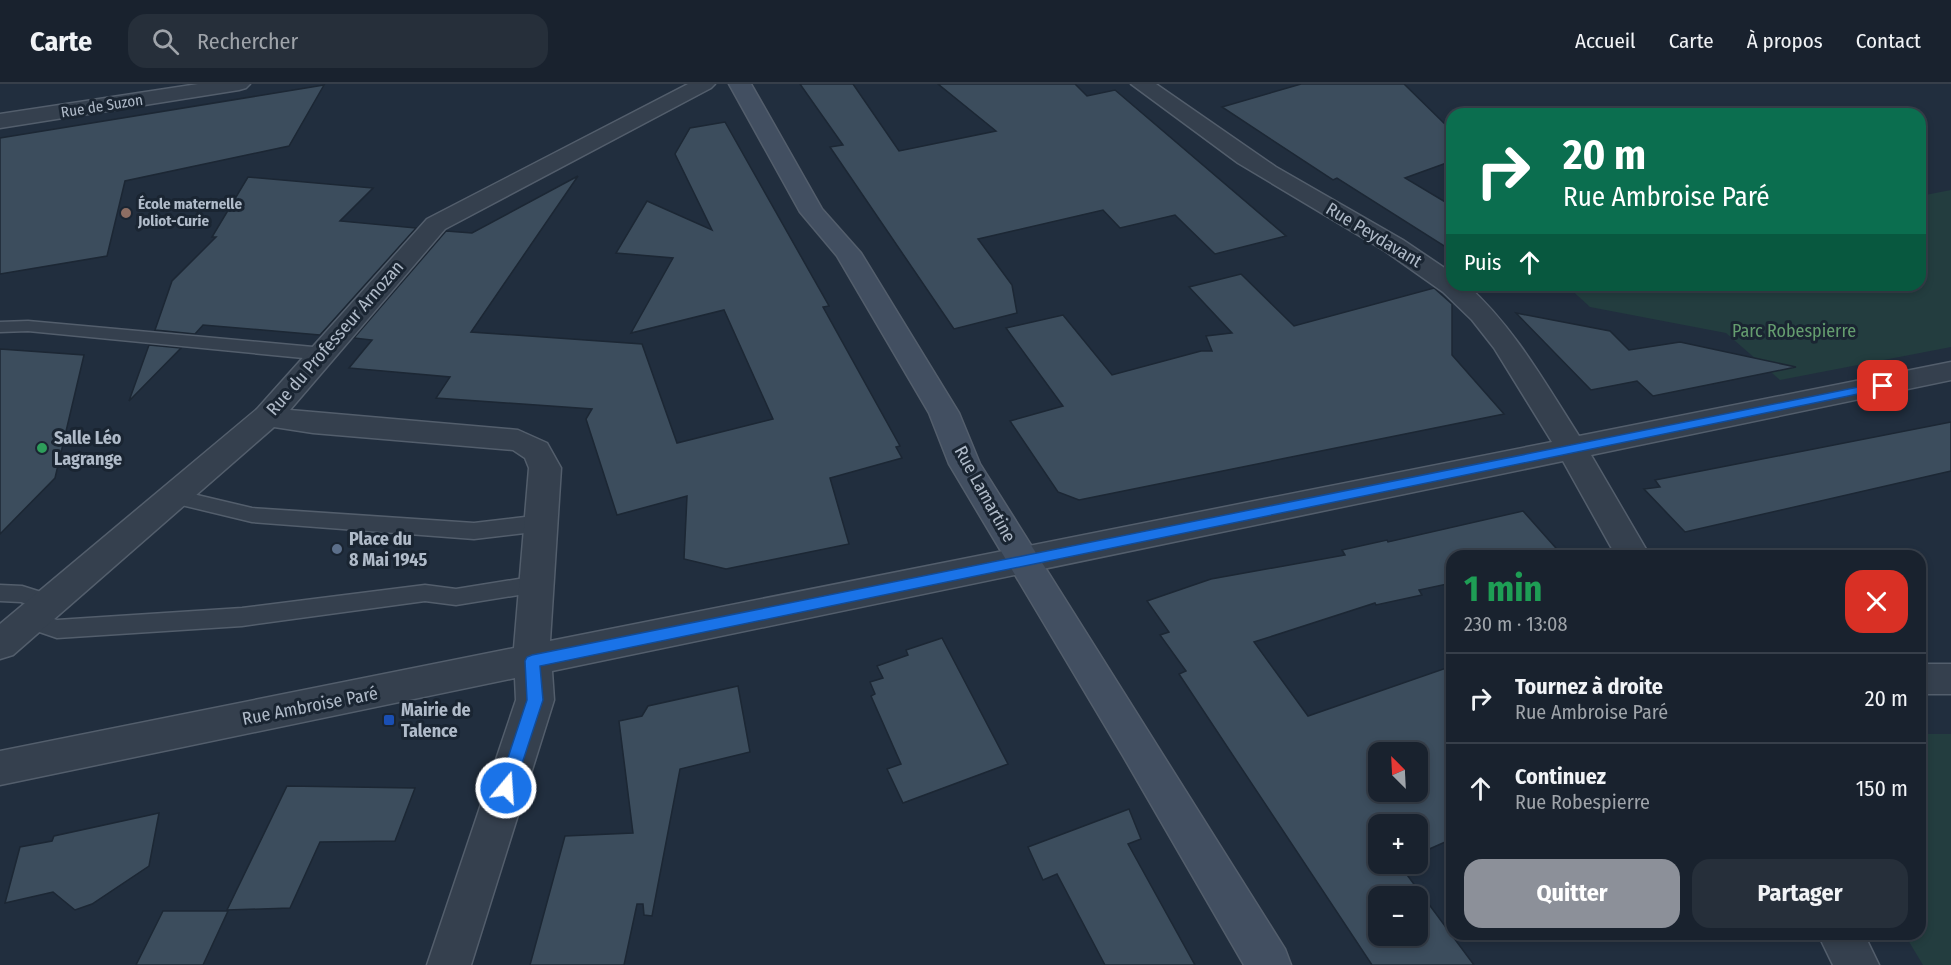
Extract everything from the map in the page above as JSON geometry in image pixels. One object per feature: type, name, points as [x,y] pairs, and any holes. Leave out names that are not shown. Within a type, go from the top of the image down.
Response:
[{"type":"street","name":"Rue de Suzon","points":[[0,121],[239,84]]},
{"type":"street","name":"Rue du Professeur Arnozan","points":[[0,645],[176,497],[268,416],[436,224],[704,84]]},
{"type":"street","name":"Rue Lamartine","points":[[740,84],[812,212],[848,254],[944,413],[965,464],[1022,561],[1137,744],[1269,965]]},
{"type":"street","name":"Rue Peydavant","points":[[1142,84],[1243,158],[1407,252],[1446,281]]},
{"type":"street","points":[[52,113],[59,92]]},
{"type":"street","name":"Rue Peydavant","points":[[1457,291],[1471,303],[1497,334],[1572,448],[1630,550]]},
{"type":"street","name":"Rue Ambroise Paré","points":[[0,768],[1951,371]]},
{"type":"street","points":[[268,416],[313,423],[518,440],[535,447],[542,457],[545,468],[532,661],[535,700],[449,965]]},
{"type":"street","points":[[1926,679],[1951,679]]},
{"type":"street","points":[[1843,940],[1857,965]]},
{"type":"lane","points":[[0,327],[28,326],[324,354]]},
{"type":"lane","points":[[176,497],[252,514],[474,531],[542,523]]},
{"type":"lane","points":[[0,593],[22,594],[57,629],[230,618],[425,593],[456,597],[537,584]]},
{"type":"green space","name":"Parc Robespierre","points":[[1951,190],[1951,347],[1780,380],[1726,333],[1590,307],[1573,291],[1926,291],[1926,195]]},
{"type":"green space","points":[[1926,734],[1951,734],[1951,965],[1923,965],[1908,940],[1926,940]]},
{"type":"building","points":[[800,84],[853,84],[899,151],[996,131],[938,84],[1075,84],[1087,96],[1115,90],[1286,236],[1215,254],[1175,215],[1120,228],[1103,210],[978,239],[1012,285],[1017,313],[954,329],[830,147],[843,145]]},
{"type":"building","points":[[1301,84],[1404,84],[1446,125],[1446,163],[1405,178],[1446,202],[1446,247],[1337,178],[1333,180],[1222,107]]},
{"type":"building","points":[[324,85],[289,146],[125,181],[107,256],[0,274],[0,138]]},
{"type":"building","points":[[725,122],[829,306],[823,307],[900,446],[896,447],[902,458],[830,478],[849,544],[726,569],[684,559],[687,496],[617,515],[586,419],[592,409],[436,398],[450,377],[349,368],[372,340],[354,338],[446,231],[472,233],[578,176],[471,332],[642,344],[677,443],[773,419],[724,310],[631,333],[673,258],[616,253],[647,201],[712,230],[675,154],[690,128]]},
{"type":"building","points":[[248,177],[373,188],[340,221],[416,228],[320,335],[203,325],[195,334],[155,330],[172,281],[216,237],[212,237]]},
{"type":"building","points":[[1241,274],[1294,326],[1434,288],[1452,304],[1452,355],[1504,414],[1079,500],[1058,492],[1010,421],[1063,406],[1006,328],[1063,315],[1112,375],[1201,351],[1212,351],[1206,336],[1232,333],[1189,287]]},
{"type":"building","points":[[1516,313],[1610,331],[1629,350],[1680,342],[1796,367],[1653,396],[1637,381],[1591,390]]},
{"type":"building","points":[[149,345],[181,348],[129,401]]},
{"type":"building","name":"Salle Léo Lagrange","points":[[0,349],[84,355],[55,478],[0,534]]},
{"type":"building","points":[[1951,422],[1951,471],[1685,532],[1644,489],[1660,487],[1655,480]]},
{"type":"building","points":[[1523,511],[1558,550],[1446,550],[1446,584],[1419,590],[1422,595],[1376,605],[1375,603],[1254,642],[1308,716],[1446,668],[1446,842],[1428,850],[1428,814],[1368,814],[1368,874],[1406,874],[1415,886],[1368,886],[1368,946],[1428,946],[1428,903],[1446,927],[1446,940],[1455,940],[1474,965],[1372,965],[1179,674],[1186,671],[1160,635],[1169,632],[1147,601],[1211,579],[1345,555],[1342,550],[1387,540],[1388,542]]},
{"type":"building","points":[[942,638],[1008,764],[903,803],[887,769],[901,764],[871,696],[875,694],[870,682],[883,678],[877,666],[908,655],[906,650]]},
{"type":"building","points":[[738,686],[750,752],[680,769],[652,916],[644,915],[643,904],[637,904],[624,965],[530,965],[565,836],[633,833],[619,721],[642,716],[648,706]]},
{"type":"building","points":[[287,786],[415,788],[395,841],[320,842],[290,908],[227,910]]},
{"type":"building","points":[[1129,809],[1141,839],[1128,844],[1195,965],[1105,965],[1057,874],[1043,880],[1028,847]]},
{"type":"building","points":[[159,813],[149,866],[92,904],[75,910],[53,892],[5,903],[20,847],[52,841],[54,836]]},
{"type":"building","points":[[163,911],[228,911],[203,965],[136,965]]},
{"type":"place","name":"École maternelle Joliot-Curie","points":[[126,213]]},
{"type":"place","name":"Salle Léo Lagrange","points":[[42,448]]},
{"type":"place","name":"Place du 8 Mai 1945","points":[[337,549]]},
{"type":"place","name":"Mairie de Talence","points":[[389,720]]},
{"type":"route","points":[[506,788],[535,700],[532,661],[1883,386]]}]
